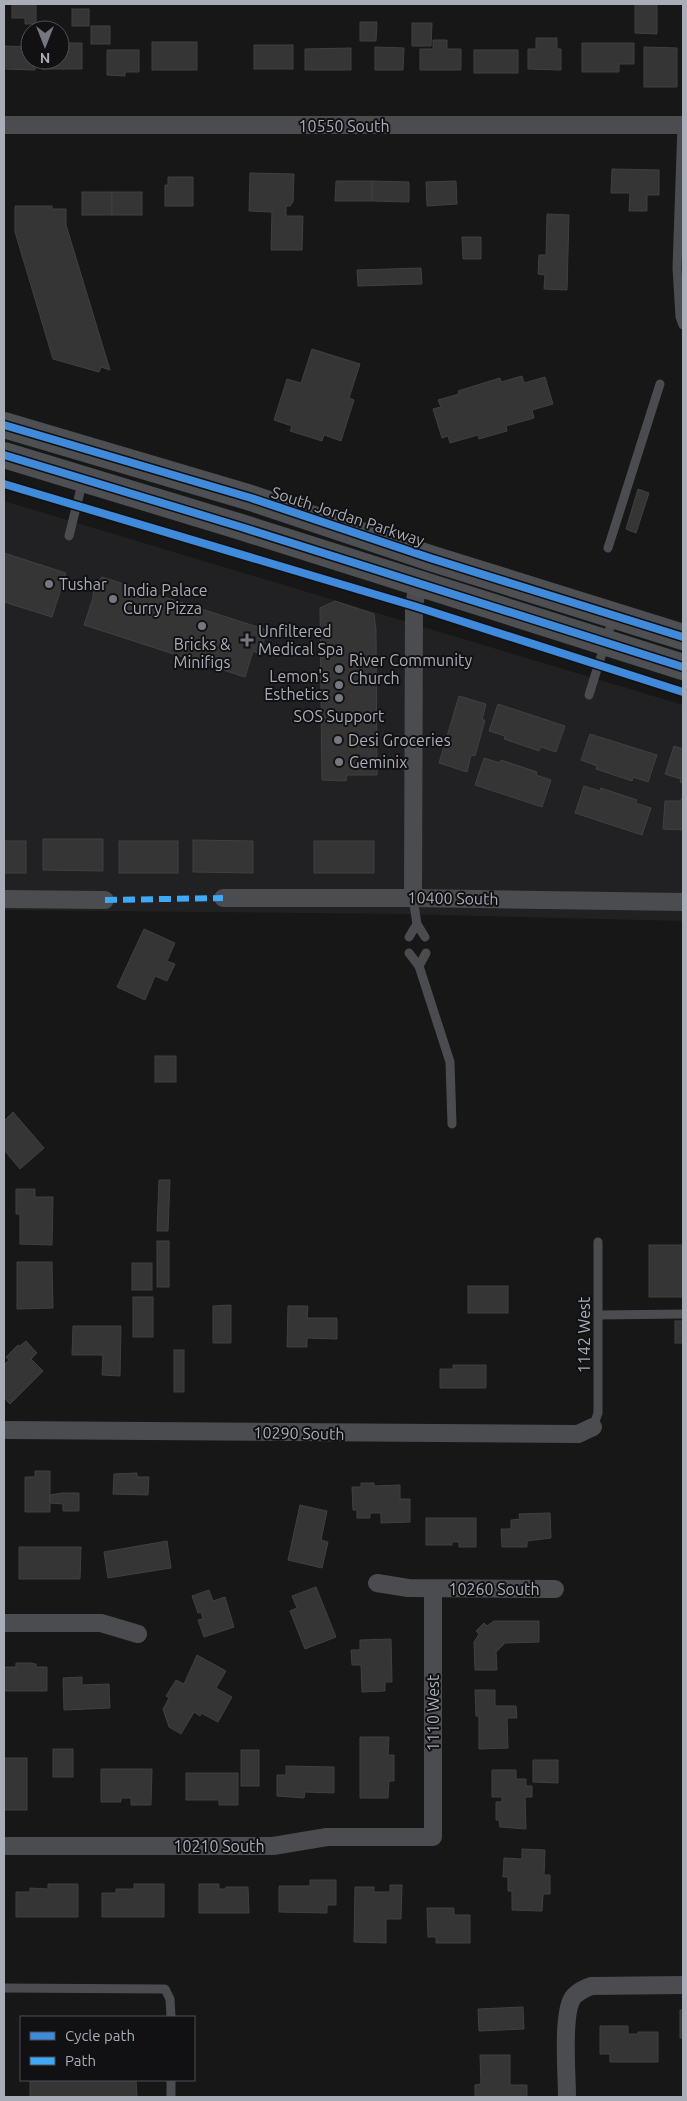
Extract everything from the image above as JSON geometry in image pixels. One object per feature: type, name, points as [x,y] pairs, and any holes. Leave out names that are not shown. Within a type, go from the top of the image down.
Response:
[{"type":"main road","name":"South Jordan Parkway","points":[[4,425],[251,498],[683,637]]},
{"type":"main road","points":[[4,455],[84,478],[683,666]]},
{"type":"main road","points":[[241,527],[251,498]]},
{"type":"street","name":"10550 South","points":[[4,126],[683,125]]},
{"type":"street","points":[[413,898],[414,606],[418,583]]},
{"type":"street","points":[[4,898],[105,900]]},
{"type":"street","name":"10400 South","points":[[223,898],[413,898],[683,902]]},
{"type":"street","name":"10290 South","points":[[4,1430],[578,1434],[593,1428]]},
{"type":"street","name":"10260 South","points":[[377,1583],[408,1588],[433,1589],[555,1589]]},
{"type":"street","name":"1110 West","points":[[433,1589],[433,1837]]},
{"type":"street","points":[[4,1623],[101,1623],[138,1634]]},
{"type":"street","name":"10210 South","points":[[4,1846],[273,1846],[327,1837],[433,1837]]},
{"type":"street","points":[[567,2097],[568,2008],[572,1998],[580,1990],[602,1985],[683,1986]]},
{"type":"lane","points":[[683,125],[678,202],[677,268],[680,317],[683,326]]},
{"type":"lane","points":[[608,548],[660,384]]},
{"type":"lane","points":[[68,536],[84,478]]},
{"type":"lane","points":[[589,696],[614,615]]},
{"type":"lane","points":[[413,898],[417,924],[425,937]]},
{"type":"lane","points":[[409,937],[417,924]]},
{"type":"lane","points":[[409,953],[419,966],[450,1062],[452,1124]]},
{"type":"lane","points":[[419,966],[426,953]]},
{"type":"lane","name":"1142 West","points":[[593,1428],[598,1413],[598,1242]]},
{"type":"lane","points":[[599,1314],[683,1314]]},
{"type":"lane","points":[[4,1988],[165,1989],[170,1999],[171,2016]]},
{"type":"lane","points":[[171,2081],[171,2097]]},
{"type":"shaded area","points":[[4,501],[683,705],[683,921],[402,914],[4,910]]},
{"type":"building","points":[[12,4],[36,4],[36,20],[12,18]]},
{"type":"building","points":[[635,4],[657,4],[657,34],[635,33]]},
{"type":"building","points":[[72,9],[89,9],[89,26],[72,26]]},
{"type":"building","points":[[360,22],[377,22],[376,41],[360,41]]},
{"type":"building","points":[[412,23],[432,23],[431,46],[412,46]]},
{"type":"building","points":[[91,26],[110,26],[110,44],[91,44]]},
{"type":"building","points":[[536,38],[557,38],[557,49],[561,49],[561,70],[528,69],[528,49],[536,49]]},
{"type":"building","points":[[433,40],[447,40],[447,49],[461,49],[461,70],[420,70],[420,49],[433,49]]},
{"type":"building","points":[[152,42],[197,42],[197,70],[152,70]]},
{"type":"building","points":[[70,43],[82,43],[82,69],[70,69]]},
{"type":"building","points":[[582,43],[634,43],[634,64],[619,64],[619,72],[582,72]]},
{"type":"building","points":[[254,45],[293,45],[293,69],[254,69]]},
{"type":"building","points":[[4,46],[20,47],[20,70],[4,69]]},
{"type":"building","points":[[375,47],[404,48],[403,70],[375,70]]},
{"type":"building","points":[[644,47],[677,48],[677,87],[644,87]]},
{"type":"building","points":[[351,48],[351,70],[305,70],[305,49]]},
{"type":"building","points":[[107,50],[139,50],[139,72],[125,72],[125,76],[107,75]]},
{"type":"building","points":[[474,50],[518,50],[518,73],[474,73]]},
{"type":"building","points":[[612,169],[659,170],[659,195],[647,195],[647,211],[629,211],[630,193],[611,193]]},
{"type":"building","points":[[250,173],[294,174],[293,202],[290,206],[286,206],[286,216],[303,216],[302,250],[271,250],[272,212],[249,211]]},
{"type":"building","points":[[168,177],[193,177],[193,206],[165,206],[165,185],[168,185]]},
{"type":"building","points":[[336,181],[372,181],[372,201],[335,201]]},
{"type":"building","points":[[372,181],[409,182],[409,202],[372,201]]},
{"type":"building","points":[[456,181],[457,204],[427,206],[426,182]]},
{"type":"building","points":[[82,192],[112,192],[112,215],[82,215]]},
{"type":"building","points":[[112,192],[142,192],[142,215],[112,215]]},
{"type":"building","points":[[15,206],[52,206],[52,209],[66,209],[66,225],[110,370],[101,367],[99,372],[53,359],[15,232]]},
{"type":"building","points":[[547,214],[569,215],[567,290],[544,289],[545,275],[538,274],[539,255],[546,255]]},
{"type":"building","points":[[462,237],[481,237],[481,259],[463,259]]},
{"type":"building","points":[[421,268],[422,284],[358,286],[357,270]]},
{"type":"building","points":[[312,349],[360,364],[349,398],[354,400],[341,441],[324,435],[322,441],[290,431],[292,426],[274,420],[287,379],[301,383]]},
{"type":"building","points":[[522,376],[524,383],[545,377],[553,404],[532,410],[534,418],[506,426],[507,431],[479,439],[478,435],[450,443],[448,436],[442,438],[433,409],[441,407],[438,400],[459,394],[458,391],[500,378],[501,382]]},
{"type":"building","points":[[638,489],[649,493],[636,533],[626,529]]},
{"type":"building","points":[[4,553],[66,573],[52,617],[4,602]]},
{"type":"building","points":[[102,577],[267,630],[260,654],[253,651],[245,677],[84,625],[93,598],[94,585]]},
{"type":"building","points":[[335,601],[374,614],[376,630],[377,775],[347,775],[346,781],[322,780],[320,608]]},
{"type":"building","points":[[459,696],[486,704],[482,720],[485,720],[475,756],[471,755],[467,772],[439,763]]},
{"type":"building","points":[[498,704],[565,726],[556,752],[541,747],[539,751],[504,739],[505,736],[489,731]]},
{"type":"building","points":[[590,734],[657,755],[648,782],[633,777],[632,781],[596,769],[597,766],[581,760]]},
{"type":"building","points":[[674,746],[683,749],[683,783],[680,782],[681,779],[665,774]]},
{"type":"building","points":[[484,758],[500,763],[501,760],[537,772],[536,775],[551,780],[542,807],[475,785]]},
{"type":"building","points":[[584,786],[600,791],[601,788],[637,800],[635,803],[651,808],[642,835],[575,813]]},
{"type":"building","points":[[682,798],[683,830],[663,829],[665,801],[681,801]]},
{"type":"building","points":[[43,839],[103,839],[103,871],[43,870]]},
{"type":"building","points":[[193,840],[253,841],[253,873],[193,872]]},
{"type":"building","points":[[4,841],[26,841],[26,873],[4,873]]},
{"type":"building","points":[[119,841],[178,841],[178,873],[119,873]]},
{"type":"building","points":[[314,841],[374,841],[374,873],[314,873]]},
{"type":"building","points":[[144,929],[175,943],[167,961],[175,964],[167,981],[155,976],[145,1000],[117,987]]},
{"type":"building","points":[[155,1056],[176,1056],[176,1082],[155,1082]]},
{"type":"building","points":[[13,1112],[44,1148],[20,1169],[4,1150],[4,1121]]},
{"type":"building","points":[[159,1180],[170,1180],[168,1231],[157,1231]]},
{"type":"building","points":[[16,1189],[35,1189],[35,1197],[53,1197],[52,1245],[20,1244],[20,1214],[16,1214]]},
{"type":"building","points":[[157,1241],[169,1241],[169,1287],[157,1287]]},
{"type":"building","points":[[649,1245],[683,1245],[683,1297],[649,1297]]},
{"type":"building","points":[[17,1262],[52,1262],[53,1308],[17,1309]]},
{"type":"building","points":[[132,1263],[152,1263],[152,1290],[132,1290]]},
{"type":"building","points":[[468,1286],[508,1286],[508,1313],[468,1313]]},
{"type":"building","points":[[133,1297],[153,1297],[153,1337],[133,1337]]},
{"type":"building","points":[[231,1305],[231,1343],[213,1343],[213,1306]]},
{"type":"building","points":[[288,1306],[308,1306],[307,1318],[337,1318],[337,1339],[307,1338],[307,1347],[287,1347]]},
{"type":"building","points":[[675,1321],[683,1321],[683,1343],[675,1343]]},
{"type":"building","points":[[73,1326],[121,1326],[120,1376],[102,1375],[103,1355],[72,1355]]},
{"type":"building","points":[[26,1341],[37,1353],[31,1359],[43,1371],[10,1404],[4,1398],[4,1365],[9,1360],[6,1357],[18,1345],[20,1346]]},
{"type":"building","points":[[174,1350],[184,1350],[184,1392],[174,1392]]},
{"type":"building","points":[[453,1365],[486,1365],[486,1388],[440,1388],[440,1369],[453,1369]]},
{"type":"building","points":[[35,1471],[50,1471],[50,1512],[25,1512],[25,1477],[35,1477]]},
{"type":"building","points":[[137,1473],[137,1477],[149,1477],[148,1495],[113,1494],[114,1474]]},
{"type":"building","points":[[361,1483],[374,1483],[374,1486],[400,1485],[400,1499],[410,1499],[410,1522],[381,1523],[381,1513],[370,1513],[370,1518],[357,1518],[357,1510],[353,1510],[352,1487],[361,1487]]},
{"type":"building","points":[[79,1493],[79,1511],[63,1511],[63,1504],[50,1503],[50,1495]]},
{"type":"building","points":[[300,1505],[327,1511],[321,1540],[328,1542],[322,1568],[288,1560]]},
{"type":"building","points":[[550,1513],[551,1538],[527,1541],[527,1547],[502,1547],[501,1529],[511,1529],[511,1520],[520,1519],[519,1514]]},
{"type":"building","points":[[426,1518],[476,1518],[476,1547],[459,1547],[459,1542],[452,1542],[452,1545],[426,1545]]},
{"type":"building","points":[[167,1541],[171,1568],[108,1578],[104,1552]]},
{"type":"building","points":[[19,1547],[81,1547],[80,1579],[19,1579]]},
{"type":"building","points":[[316,1587],[336,1637],[305,1649],[290,1611],[297,1608],[292,1596]]},
{"type":"building","points":[[209,1590],[213,1601],[225,1597],[234,1627],[204,1637],[198,1620],[203,1619],[201,1612],[198,1613],[192,1596]]},
{"type":"building","points":[[494,1621],[539,1621],[539,1642],[505,1643],[496,1652],[497,1670],[475,1670],[474,1642],[479,1634],[476,1631],[484,1623],[487,1626]]},
{"type":"building","points":[[391,1639],[392,1682],[385,1682],[385,1691],[362,1692],[361,1665],[352,1665],[351,1650],[360,1650],[360,1640]]},
{"type":"building","points":[[197,1655],[226,1671],[216,1688],[232,1697],[218,1722],[201,1713],[200,1716],[194,1712],[181,1734],[169,1727],[163,1709],[169,1698],[166,1696],[176,1680],[184,1684]]},
{"type":"building","points":[[16,1663],[30,1663],[36,1664],[36,1667],[47,1667],[47,1691],[4,1691],[4,1667],[16,1667]]},
{"type":"building","points":[[82,1677],[82,1685],[109,1684],[110,1708],[64,1710],[63,1678]]},
{"type":"building","points":[[475,1690],[495,1690],[495,1706],[516,1706],[517,1718],[507,1718],[508,1748],[479,1749],[479,1716],[476,1716]]},
{"type":"building","points":[[360,1737],[389,1737],[388,1755],[394,1755],[394,1781],[389,1781],[388,1798],[360,1798]]},
{"type":"building","points":[[53,1749],[73,1749],[73,1777],[53,1777]]},
{"type":"building","points":[[241,1750],[259,1750],[259,1786],[241,1786]]},
{"type":"building","points":[[4,1758],[27,1758],[27,1810],[4,1810]]},
{"type":"building","points":[[533,1760],[558,1760],[558,1783],[533,1782]]},
{"type":"building","points":[[286,1766],[334,1767],[334,1793],[305,1792],[304,1798],[277,1796],[277,1775],[286,1775]]},
{"type":"building","points":[[101,1769],[152,1769],[151,1805],[131,1805],[131,1798],[121,1798],[121,1802],[101,1802]]},
{"type":"building","points":[[492,1770],[516,1770],[516,1779],[526,1779],[526,1786],[532,1786],[532,1797],[525,1797],[526,1829],[500,1827],[499,1820],[496,1820],[496,1802],[502,1802],[502,1797],[492,1797]]},
{"type":"building","points":[[186,1773],[238,1773],[238,1805],[219,1805],[219,1800],[186,1800]]},
{"type":"building","points":[[522,1849],[545,1850],[544,1875],[550,1875],[550,1894],[543,1894],[542,1911],[512,1910],[512,1891],[508,1891],[508,1877],[503,1877],[504,1858],[522,1859]]},
{"type":"building","points":[[310,1880],[336,1880],[336,1905],[327,1905],[327,1913],[279,1912],[279,1886],[310,1886]]},
{"type":"building","points":[[48,1884],[78,1884],[78,1917],[16,1917],[16,1892],[30,1892],[30,1888],[48,1889]]},
{"type":"building","points":[[134,1884],[164,1884],[164,1917],[102,1917],[102,1893],[116,1893],[116,1889],[134,1889]]},
{"type":"building","points":[[199,1884],[219,1884],[219,1889],[226,1889],[226,1887],[248,1887],[249,1913],[199,1913]]},
{"type":"building","points":[[390,1885],[402,1885],[401,1919],[386,1919],[386,1943],[354,1942],[355,1887],[374,1887],[374,1892],[390,1892]]},
{"type":"building","points":[[427,1908],[454,1908],[454,1915],[470,1915],[470,1943],[436,1943],[436,1937],[428,1937]]},
{"type":"building","points":[[523,2007],[524,2029],[479,2031],[478,2009]]},
{"type":"building","points":[[680,2010],[683,2010],[683,2038],[680,2038]]},
{"type":"building","points":[[600,2026],[628,2026],[628,2034],[658,2032],[658,2062],[610,2062],[610,2054],[600,2054]]},
{"type":"building","points":[[480,2055],[510,2055],[510,2085],[527,2085],[527,2097],[475,2097],[475,2085],[481,2084]]},
{"type":"building","points":[[30,2081],[136,2081],[137,2097],[30,2097]]},
{"type":"marked path","points":[[105,900],[223,898]]},
{"type":"cycle path","points":[[4,425],[251,498],[430,558],[683,637]]},
{"type":"cycle path","points":[[4,455],[241,527],[683,667]]},
{"type":"cycle path","points":[[4,484],[414,606],[683,692]]},
{"type":"place","name":"Tushar","points":[[49,584]]},
{"type":"place","name":"India Palace Curry Pizza","points":[[113,599]]},
{"type":"place","name":"Bricks & Minifigs","points":[[202,626]]},
{"type":"place","name":"Unfiltered Medical Spa","points":[[247,640]]},
{"type":"place","name":"River Community Church","points":[[339,669]]},
{"type":"place","name":"Lemon's Esthetics","points":[[339,685]]},
{"type":"place","name":"SOS Support","points":[[339,698]]},
{"type":"place","name":"Desi Groceries","points":[[338,740]]},
{"type":"place","name":"Geminix","points":[[339,762]]}]
